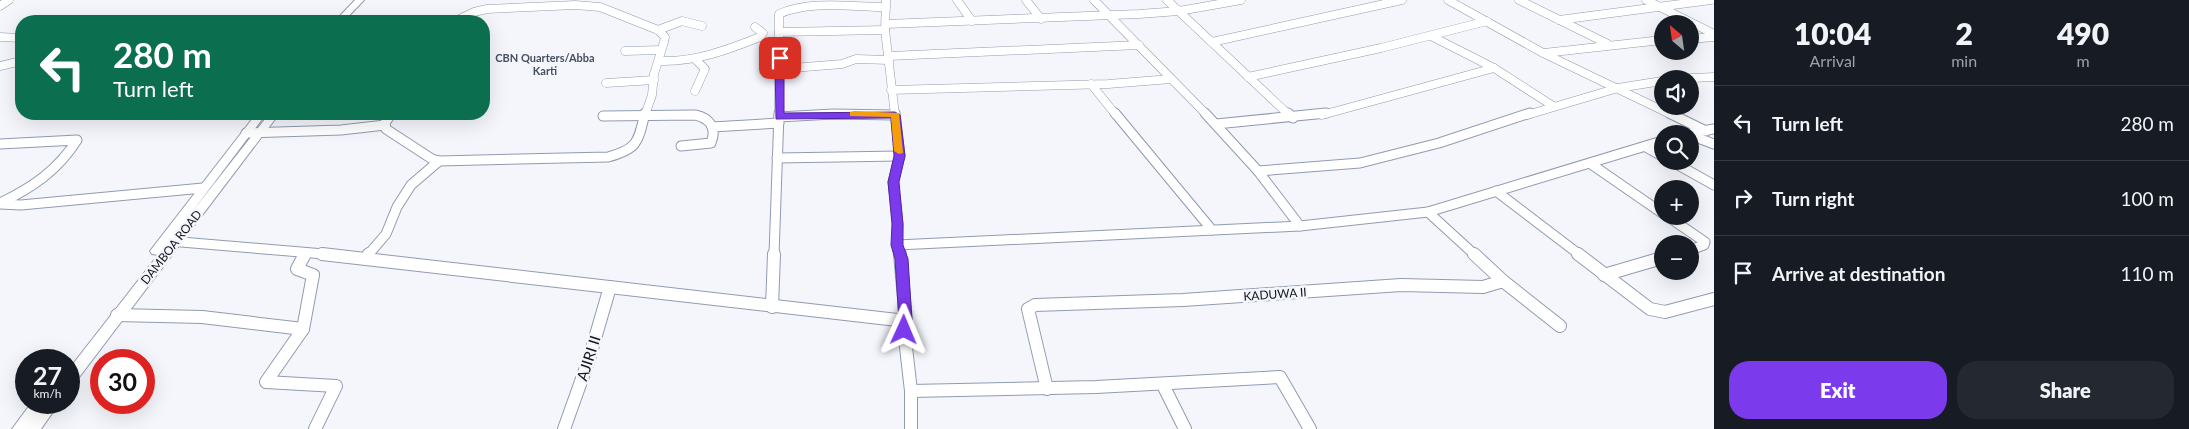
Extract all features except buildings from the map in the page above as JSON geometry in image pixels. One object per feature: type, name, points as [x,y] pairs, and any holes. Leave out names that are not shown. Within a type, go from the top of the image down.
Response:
[{"type":"main road","points":[[345,15],[360,0]]},
{"type":"main road","points":[[354,15],[368,0]]},
{"type":"main road","name":"DAMBOA ROAD","points":[[80,365],[171,241],[203,188],[256,120]]},
{"type":"main road","name":"DAMBOA ROAD","points":[[80,353],[270,120]]},
{"type":"main road","points":[[20,429],[32,414]]},
{"type":"main road","points":[[32,429],[43,414]]},
{"type":"street","points":[[0,6],[8,0]]},
{"type":"street","points":[[957,0],[972,22]]},
{"type":"street","points":[[1026,0],[1041,19]]},
{"type":"street","points":[[1094,0],[1111,15],[1216,124],[1258,171],[1300,226]]},
{"type":"street","points":[[1167,0],[1293,118]]},
{"type":"street","points":[[779,32],[1179,11],[1236,0]]},
{"type":"street","points":[[1212,42],[1402,0]]},
{"type":"street","points":[[1448,0],[1543,53],[1710,130]]},
{"type":"street","points":[[1519,0],[1608,45]]},
{"type":"street","points":[[1646,0],[1714,36]]},
{"type":"street","points":[[1559,20],[1711,0]]},
{"type":"street","points":[[772,307],[779,120],[778,14],[788,9],[886,3],[891,90],[900,156],[894,182],[898,224],[897,245],[902,259],[906,321],[904,330],[911,391],[910,429]]},
{"type":"street","points":[[385,125],[386,129],[401,139],[432,159],[439,161],[608,157],[632,149],[642,135],[645,115],[653,91],[653,75],[660,61],[665,37],[658,30],[608,9],[591,6],[487,9],[468,15]]},
{"type":"street","points":[[658,30],[682,21],[702,26]]},
{"type":"street","points":[[1248,77],[1431,36],[1487,21]]},
{"type":"street","points":[[660,61],[696,60],[760,37],[763,33],[755,27]]},
{"type":"street","points":[[1431,36],[1494,68],[1553,106]]},
{"type":"street","points":[[1699,38],[1714,36]]},
{"type":"street","points":[[0,37],[15,38]]},
{"type":"street","points":[[1543,53],[1654,41]]},
{"type":"street","points":[[780,69],[842,64],[856,59],[1139,45]]},
{"type":"street","points":[[625,51],[661,50]]},
{"type":"street","points":[[695,90],[705,69],[696,60]]},
{"type":"street","points":[[0,66],[15,63]]},
{"type":"street","points":[[1216,124],[1293,118],[1348,109],[1494,68]]},
{"type":"street","points":[[1699,77],[1714,76]]},
{"type":"street","points":[[891,90],[1091,84],[1171,79]]},
{"type":"street","points":[[606,83],[654,80]]},
{"type":"street","points":[[1258,171],[1360,163],[1439,143],[1553,106],[1618,88],[1654,82]]},
{"type":"street","points":[[1091,84],[1212,230]]},
{"type":"street","points":[[603,116],[695,115],[706,118],[711,122],[712,143],[681,146]]},
{"type":"street","points":[[712,127],[779,120],[895,115]]},
{"type":"street","points":[[385,125],[387,120]]},
{"type":"street","points":[[246,133],[341,130],[385,125]]},
{"type":"street","points":[[1699,138],[1714,144]]},
{"type":"street","points":[[0,144],[77,140],[54,171],[29,190],[0,204]]},
{"type":"street","points":[[897,245],[1300,226],[1428,212],[1654,144]]},
{"type":"street","points":[[1646,147],[1654,152]]},
{"type":"street","points":[[777,158],[900,156]]},
{"type":"street","points":[[366,258],[386,234],[397,207],[411,185],[439,161]]},
{"type":"street","points":[[1591,164],[1654,207]]},
{"type":"street","points":[[1687,170],[1714,186]]},
{"type":"street","points":[[0,204],[21,205],[203,188]]},
{"type":"street","points":[[1496,191],[1604,275],[1655,311],[1665,312],[1714,299]]},
{"type":"street","points":[[1428,212],[1503,280],[1560,326]]},
{"type":"street","points":[[1680,225],[1695,235]]},
{"type":"street","points":[[1699,238],[1705,242],[1704,245],[1699,247]]},
{"type":"street","points":[[171,241],[366,258],[772,307],[906,321]]},
{"type":"street","points":[[306,252],[297,269],[313,275],[303,329],[266,382],[336,386],[315,429]]},
{"type":"street","points":[[1604,275],[1654,260]]},
{"type":"street","name":"KADUWA II","points":[[1048,389],[1028,309],[1035,306],[1183,300],[1401,285],[1483,287],[1498,284],[1503,280]]},
{"type":"street","name":"AJIRI II","points":[[564,429],[589,359],[610,287]]},
{"type":"street","points":[[118,315],[202,317],[303,329]]},
{"type":"street","points":[[911,391],[1163,385],[1280,377],[1310,429]]},
{"type":"street","points":[[1163,385],[1185,429]]},
{"type":"slow traffic","points":[[854,114],[895,115],[899,151]]},
{"type":"district","name":"CBN Quarters/Abba Karti","points":[[545,63]]},
{"type":"route","points":[[780,58],[779,116],[833,114],[895,115],[900,156],[894,182],[898,224],[897,245],[902,259],[906,321],[904,330]]}]
